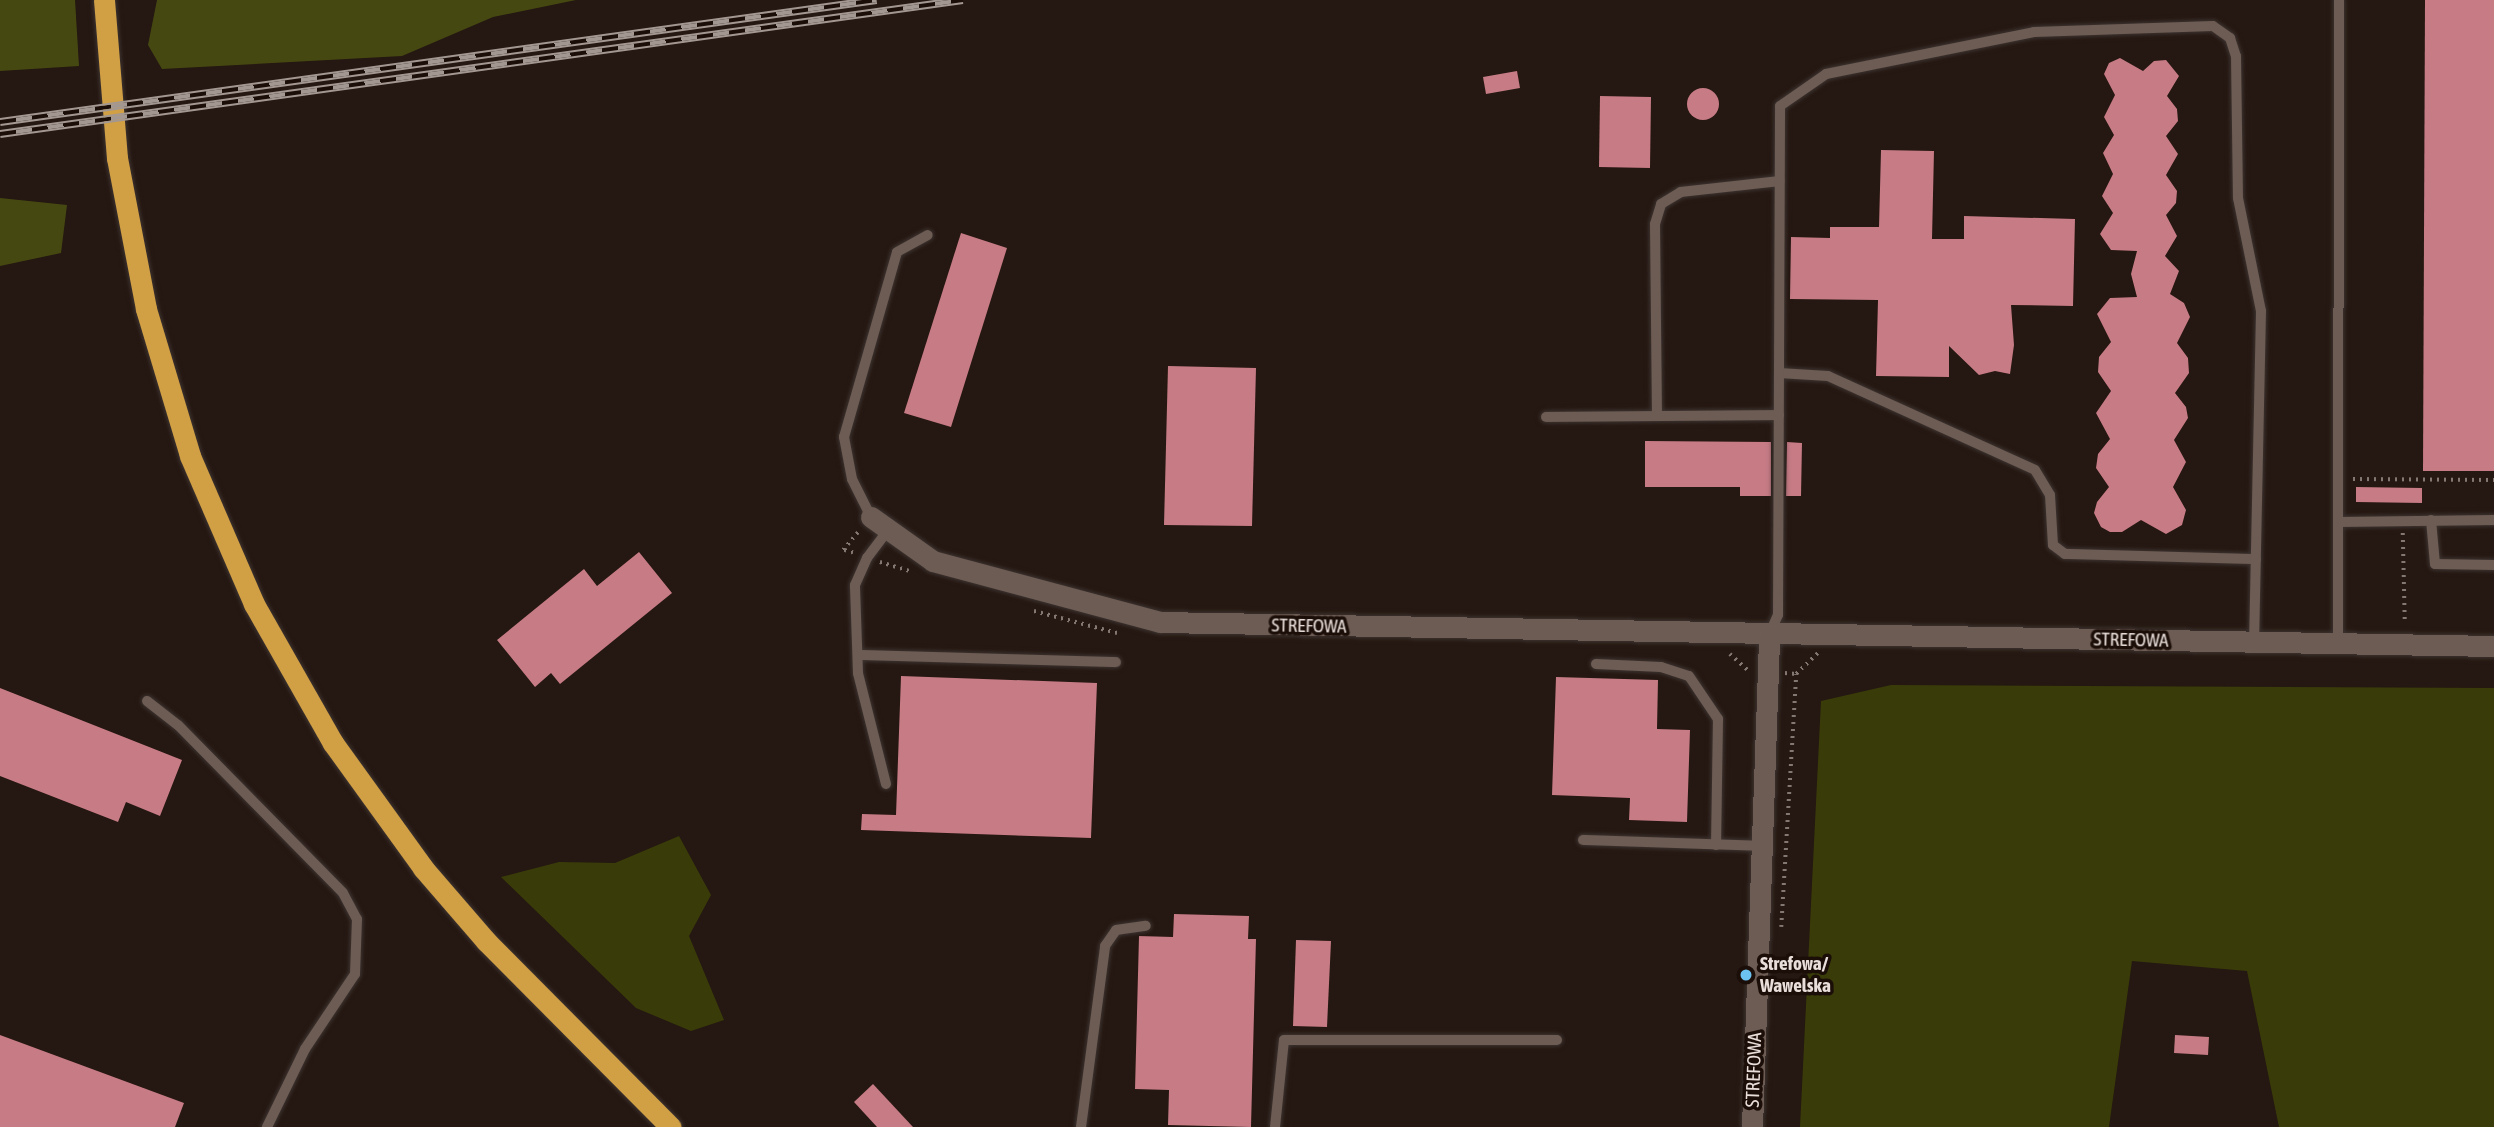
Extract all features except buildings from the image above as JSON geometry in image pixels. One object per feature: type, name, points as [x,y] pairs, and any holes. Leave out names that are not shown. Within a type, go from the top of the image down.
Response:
[{"type":"highway","points":[[104,0],[117,158],[146,309],[190,456],[254,604],[332,743],[415,858],[486,941],[671,1127]]},
{"type":"street","name":"STREFOWA","points":[[880,523],[933,561],[1160,622],[2494,646]]},
{"type":"street","name":"STREFOWA","points":[[1752,1127],[1769,635]]},
{"type":"lane","points":[[2339,0],[2339,643]]},
{"type":"lane","points":[[1769,635],[1778,615],[1780,106],[1826,74],[2034,32],[2213,26],[2230,38],[2236,56],[2238,198],[2261,311],[2254,642]]},
{"type":"lane","points":[[1657,416],[1655,224],[1661,205],[1681,192],[1779,181]]},
{"type":"lane","points":[[886,784],[858,656],[855,585],[880,523],[852,479],[844,436],[897,252],[928,235]]},
{"type":"lane","points":[[1779,373],[1828,376],[2035,470],[2050,495],[2053,545],[2065,554],[2256,559]]},
{"type":"lane","points":[[1546,417],[1779,415]]},
{"type":"lane","points":[[2431,520],[2435,564],[2494,565]]},
{"type":"lane","points":[[2339,522],[2494,520]]},
{"type":"lane","points":[[858,656],[1116,662]]},
{"type":"lane","points":[[1596,664],[1661,667],[1689,676],[1718,719],[1716,845]]},
{"type":"lane","points":[[147,701],[178,725],[344,892],[357,919],[355,974],[305,1049],[267,1127]]},
{"type":"lane","points":[[1583,840],[1761,846]]},
{"type":"lane","points":[[1081,1127],[1105,946],[1116,930],[1146,926]]},
{"type":"lane","points":[[1275,1127],[1284,1040],[1557,1040]]},
{"type":"path","points":[[2339,479],[2494,480]]},
{"type":"path","points":[[2403,521],[2405,623]]},
{"type":"path","points":[[1779,939],[1796,674]]},
{"type":"shaded area","points":[[1891,685],[2494,688],[2494,1127],[2279,1127],[2247,971],[2132,961],[2109,1127],[1800,1127],[1821,701]]},
{"type":"shaded area","points":[[679,836],[711,895],[689,936],[724,1020],[691,1031],[636,1008],[501,877],[559,862],[615,863]]},
{"type":"green space","points":[[0,0],[75,0],[79,66],[0,71]]},
{"type":"green space","points":[[157,0],[576,0],[493,17],[402,56],[162,69],[148,45]]},
{"type":"green space","points":[[0,198],[67,205],[61,253],[0,266]]},
{"type":"railway","points":[[0,122],[877,0]]},
{"type":"railway","points":[[0,134],[963,0]]},
{"type":"place","name":"Strefowa/ Wawelska","points":[[1746,975]]}]
